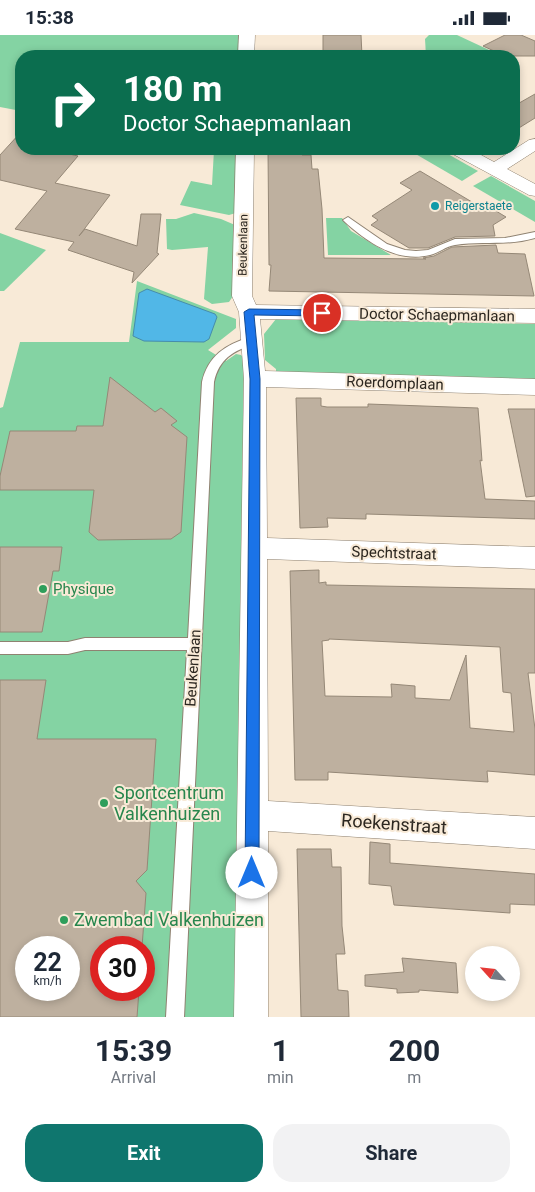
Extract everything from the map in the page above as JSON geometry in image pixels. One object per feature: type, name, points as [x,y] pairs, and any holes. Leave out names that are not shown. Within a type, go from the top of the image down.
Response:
[{"type":"street","points":[[246,50],[247,35]]},
{"type":"street","points":[[520,153],[535,144]]},
{"type":"street","name":"Beukenlaan","points":[[245,155],[242,296],[249,312],[250,341],[255,379],[251,1017]]},
{"type":"street","points":[[468,155],[535,191]]},
{"type":"street","points":[[494,169],[517,155]]},
{"type":"street","name":"Doctor Schaepmanlaan","points":[[249,312],[535,317]]},
{"type":"street","name":"Roerdomplaan","points":[[255,379],[535,387]]},
{"type":"street","name":"Spechtstraat","points":[[254,548],[535,558]]},
{"type":"street","name":"Roekenstraat","points":[[252,815],[535,833]]},
{"type":"lane","points":[[348,220],[389,250],[411,254],[427,253],[453,242],[511,241],[535,235]]},
{"type":"lane","name":"Beukenlaan","points":[[175,1017],[208,382],[210,369],[219,356],[236,346],[250,341]]},
{"type":"lane","points":[[0,649],[68,648],[86,644],[194,644]]},
{"type":"green space","points":[[0,35],[240,35],[240,50],[15,50],[15,110],[0,107]]},
{"type":"green space","points":[[429,35],[457,35],[489,50],[426,50],[425,39]]},
{"type":"green space","points":[[214,155],[237,155],[236,213],[229,215],[180,205],[191,181],[212,185]]},
{"type":"green space","points":[[417,155],[450,155],[478,171],[462,181]]},
{"type":"green space","points":[[491,176],[535,201],[535,222],[473,186]]},
{"type":"green space","points":[[194,213],[221,219],[235,225],[233,296],[229,302],[212,304],[204,299],[208,247],[167,249],[166,219],[176,219]]},
{"type":"green space","points":[[326,218],[342,218],[351,231],[391,255],[328,255]]},
{"type":"green space","points":[[0,233],[46,250],[4,291],[0,291]]},
{"type":"green space","name":"Sportcentrum Valkenhuizen","points":[[137,281],[236,319],[236,328],[208,350],[226,361],[236,354],[241,355],[244,359],[235,1017],[0,1017],[0,408],[3,407],[20,342],[129,342]]},
{"type":"green space","points":[[276,319],[535,324],[535,381],[276,373],[276,369],[265,360],[264,334]]},
{"type":"water","points":[[147,289],[215,314],[217,317],[209,339],[204,342],[144,341],[133,336],[139,293]]},
{"type":"building","points":[[323,35],[361,35],[362,50],[323,50]]},
{"type":"building","points":[[505,35],[521,35],[535,41],[535,56],[520,56],[520,50],[492,50],[483,46]]},
{"type":"building","points":[[535,94],[535,118],[520,127],[520,103]]},
{"type":"building","points":[[15,139],[15,155],[78,156],[55,183],[110,195],[79,236],[85,229],[137,246],[141,214],[161,214],[157,253],[159,254],[132,283],[134,272],[68,250],[74,242],[15,229],[47,191],[0,180],[0,155]]},
{"type":"building","points":[[268,155],[311,155],[312,169],[318,169],[324,258],[426,259],[423,258],[434,256],[452,247],[496,245],[498,253],[525,254],[534,296],[269,291],[271,265],[269,265]]},
{"type":"building","name":"Reigerstaete","points":[[420,171],[482,208],[486,205],[506,217],[493,225],[495,236],[455,237],[428,248],[409,248],[371,225],[378,220],[372,216],[412,190],[400,183]]},
{"type":"building","points":[[110,377],[155,412],[161,408],[177,421],[171,425],[187,437],[181,532],[171,539],[98,540],[89,532],[94,490],[0,490],[0,476],[10,431],[76,431],[77,426],[103,426]]},
{"type":"building","points":[[296,398],[321,398],[321,406],[327,407],[368,407],[368,404],[478,408],[482,461],[480,460],[485,499],[535,501],[535,519],[366,514],[366,519],[327,518],[328,527],[300,528]]},
{"type":"building","points":[[508,409],[535,409],[535,496],[526,497]]},
{"type":"building","points":[[0,547],[62,547],[59,571],[53,571],[42,632],[0,632]]},
{"type":"building","points":[[319,570],[319,583],[326,582],[326,585],[535,589],[535,673],[528,673],[535,729],[535,775],[487,771],[488,782],[328,772],[328,780],[295,780],[290,571]],"holes":[[[329,639],[500,647],[503,692],[511,693],[514,732],[470,728],[466,655],[450,700],[415,698],[415,686],[391,684],[392,697],[325,696],[322,641]]]},
{"type":"building","points":[[0,680],[46,680],[37,739],[156,739],[147,870],[136,881],[146,893],[143,936],[90,936],[90,1001],[138,1001],[137,1017],[0,1017]]},
{"type":"building","points":[[370,842],[390,844],[390,863],[535,874],[535,905],[510,904],[510,913],[394,905],[391,886],[369,884]]},
{"type":"building","points":[[297,849],[331,849],[332,867],[341,867],[342,926],[345,954],[336,954],[338,990],[348,991],[349,1017],[301,1017]]},
{"type":"building","points":[[402,958],[456,963],[458,993],[419,990],[419,992],[397,993],[397,989],[365,986],[365,975],[404,972]]},
{"type":"place","name":"Reigerstaete","points":[[435,206]]},
{"type":"place","name":"Physique","points":[[43,589]]},
{"type":"place","name":"Sportcentrum Valkenhuizen","points":[[104,803]]},
{"type":"place","name":"Zwembad Valkenhuizen","points":[[64,920]]},
{"type":"route","points":[[252,873],[255,379],[250,341],[249,312],[322,313]]}]
